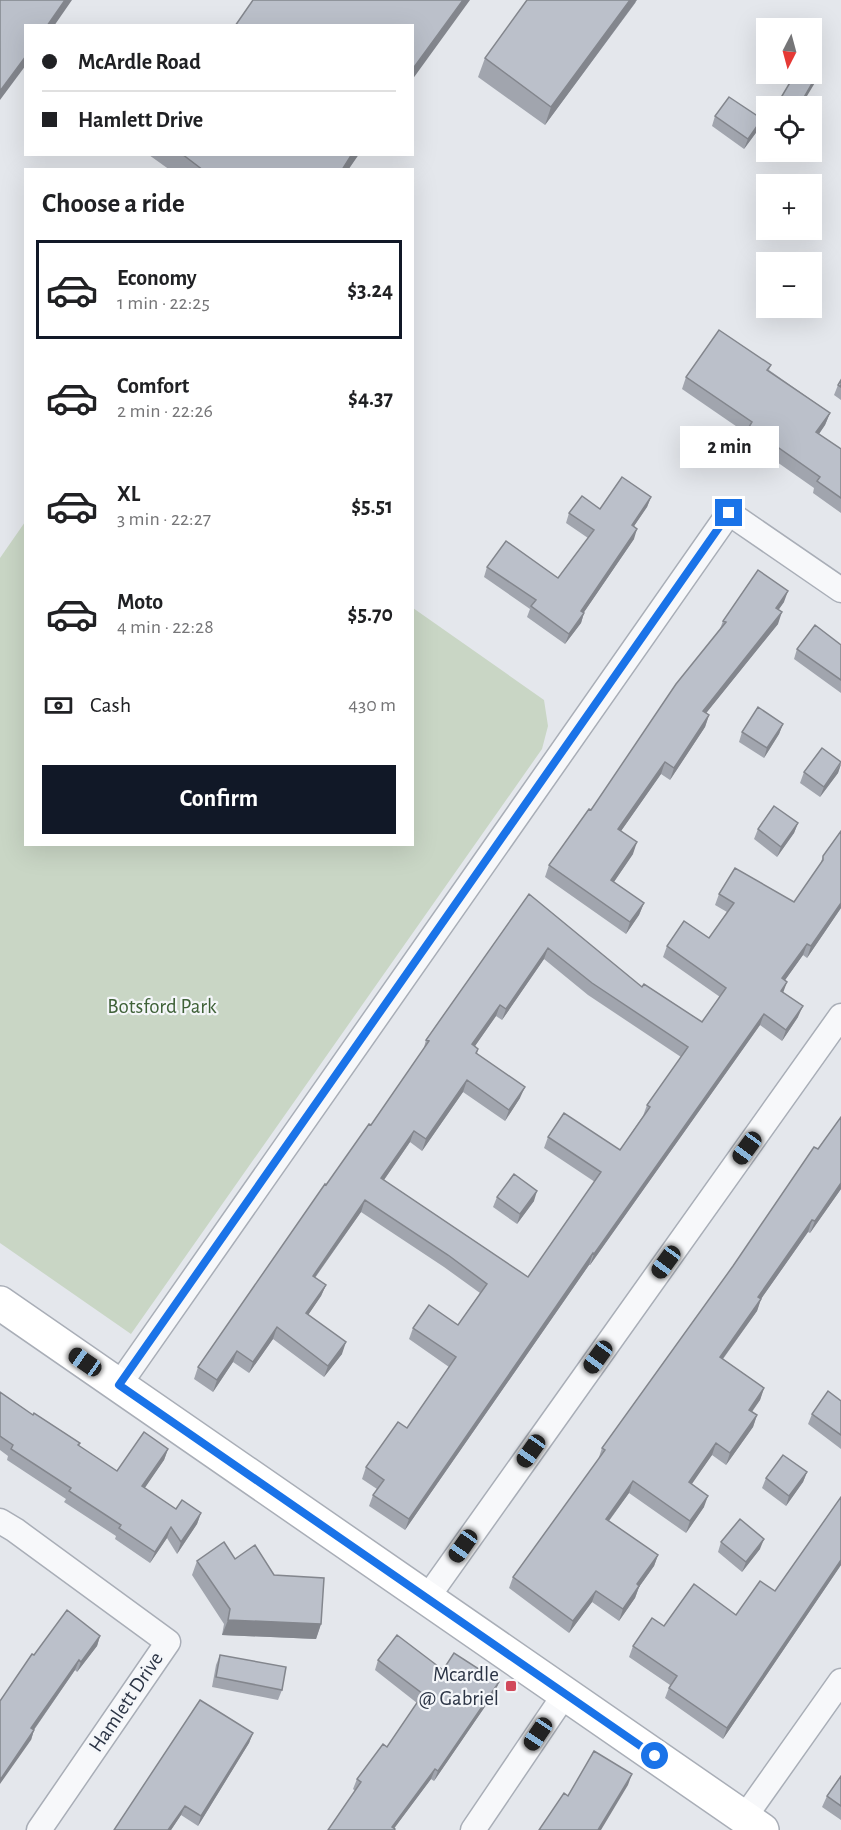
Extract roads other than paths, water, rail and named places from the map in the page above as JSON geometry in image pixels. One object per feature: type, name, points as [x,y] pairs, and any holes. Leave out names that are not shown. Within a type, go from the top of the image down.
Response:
[{"type":"main road","points":[[0,1303],[753,1824]]},
{"type":"street","points":[[119,1385],[729,513],[841,590]]},
{"type":"street","points":[[427,1598],[841,1016]]},
{"type":"street","name":"Hamlett Drive","points":[[8,1526],[168,1641],[39,1830]]},
{"type":"street","points":[[753,1824],[841,1681]]},
{"type":"street","points":[[473,1830],[565,1694]]},
{"type":"place","name":"Mcardle @ Gabriel","points":[[511,1686]]},
{"type":"park label","name":"Botsford Park","points":[[162,1006]]}]
